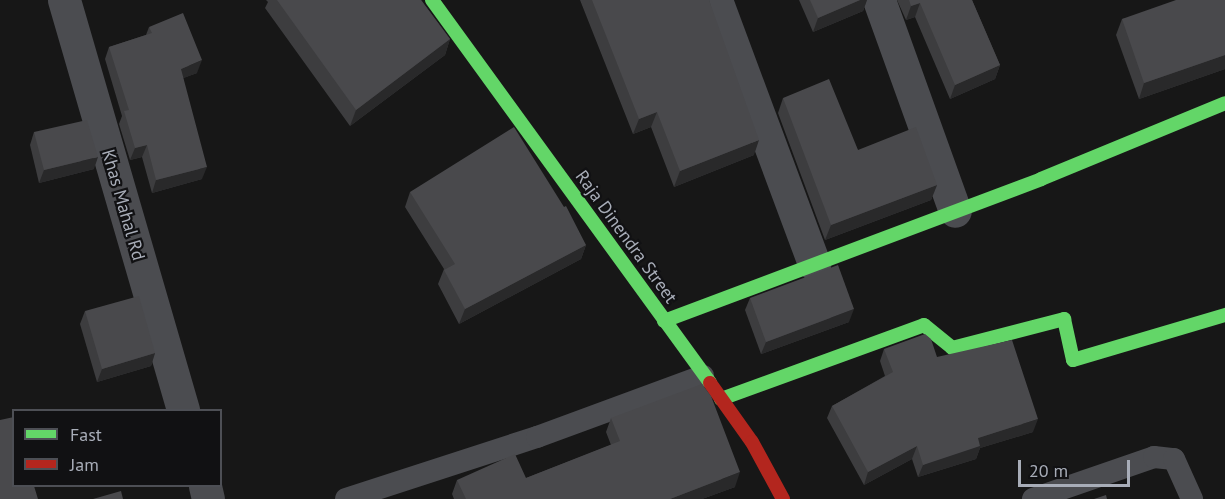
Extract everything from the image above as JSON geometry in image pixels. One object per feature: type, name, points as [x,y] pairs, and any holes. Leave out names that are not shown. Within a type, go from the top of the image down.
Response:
[{"type":"street","name":"Khas Mahal Rd","points":[[64,0],[182,409]]},
{"type":"street","name":"Raja Dinendra Street","points":[[432,0],[752,442],[783,499]]},
{"type":"street","points":[[716,0],[814,264]]},
{"type":"street","points":[[879,0],[955,211]]},
{"type":"street","points":[[664,321],[955,211],[1225,104]]},
{"type":"street","points":[[721,399],[924,325],[952,348],[1064,319],[1073,360],[1225,315]]},
{"type":"lane","points":[[346,499],[537,437],[703,376]]},
{"type":"lane","points":[[1033,499],[1154,458],[1174,459],[1192,499]]},
{"type":"building","points":[[277,0],[421,0],[450,39],[356,110]]},
{"type":"building","points":[[592,0],[709,0],[759,140],[680,171],[657,112],[639,119]]},
{"type":"building","points":[[810,0],[860,0],[818,18]]},
{"type":"building","points":[[909,0],[972,0],[1000,65],[955,85],[920,3],[911,6]]},
{"type":"building","points":[[1176,0],[1225,0],[1225,55],[1144,83],[1122,19]]},
{"type":"building","points":[[183,13],[202,60],[181,69],[207,167],[156,180],[147,145],[135,148],[124,111],[129,110],[109,47],[152,33],[149,27]]},
{"type":"building","points":[[829,79],[858,150],[916,127],[937,185],[831,225],[783,98]]},
{"type":"building","points":[[87,120],[98,157],[44,170],[34,132]]},
{"type":"building","points":[[514,127],[564,207],[566,206],[586,245],[465,309],[444,270],[455,264],[410,192]]},
{"type":"building","points":[[838,265],[854,309],[766,342],[750,298]]},
{"type":"building","points":[[139,296],[155,353],[102,369],[85,311]]},
{"type":"building","points":[[925,334],[931,339],[937,357],[1012,340],[1038,419],[978,438],[980,446],[923,465],[917,446],[868,472],[832,406],[893,372],[884,349]]},
{"type":"building","points":[[702,384],[711,396],[740,472],[670,499],[466,499],[457,480],[515,454],[526,478],[620,441],[611,418]]},
{"type":"building","points":[[12,417],[12,487],[34,487],[38,499],[0,499],[0,420]]},
{"type":"building","points":[[121,491],[123,499],[93,499]]},
{"type":"building","points":[[1106,495],[1107,499],[1094,499]]},
{"type":"traffic: fast","points":[[432,0],[710,383]]},
{"type":"traffic: fast","points":[[664,321],[1041,179],[1225,103]]},
{"type":"traffic: fast","points":[[721,399],[924,325],[952,348],[1064,319],[1073,360],[1225,315]]},
{"type":"traffic: jam","points":[[710,383],[752,442],[783,499]]}]
